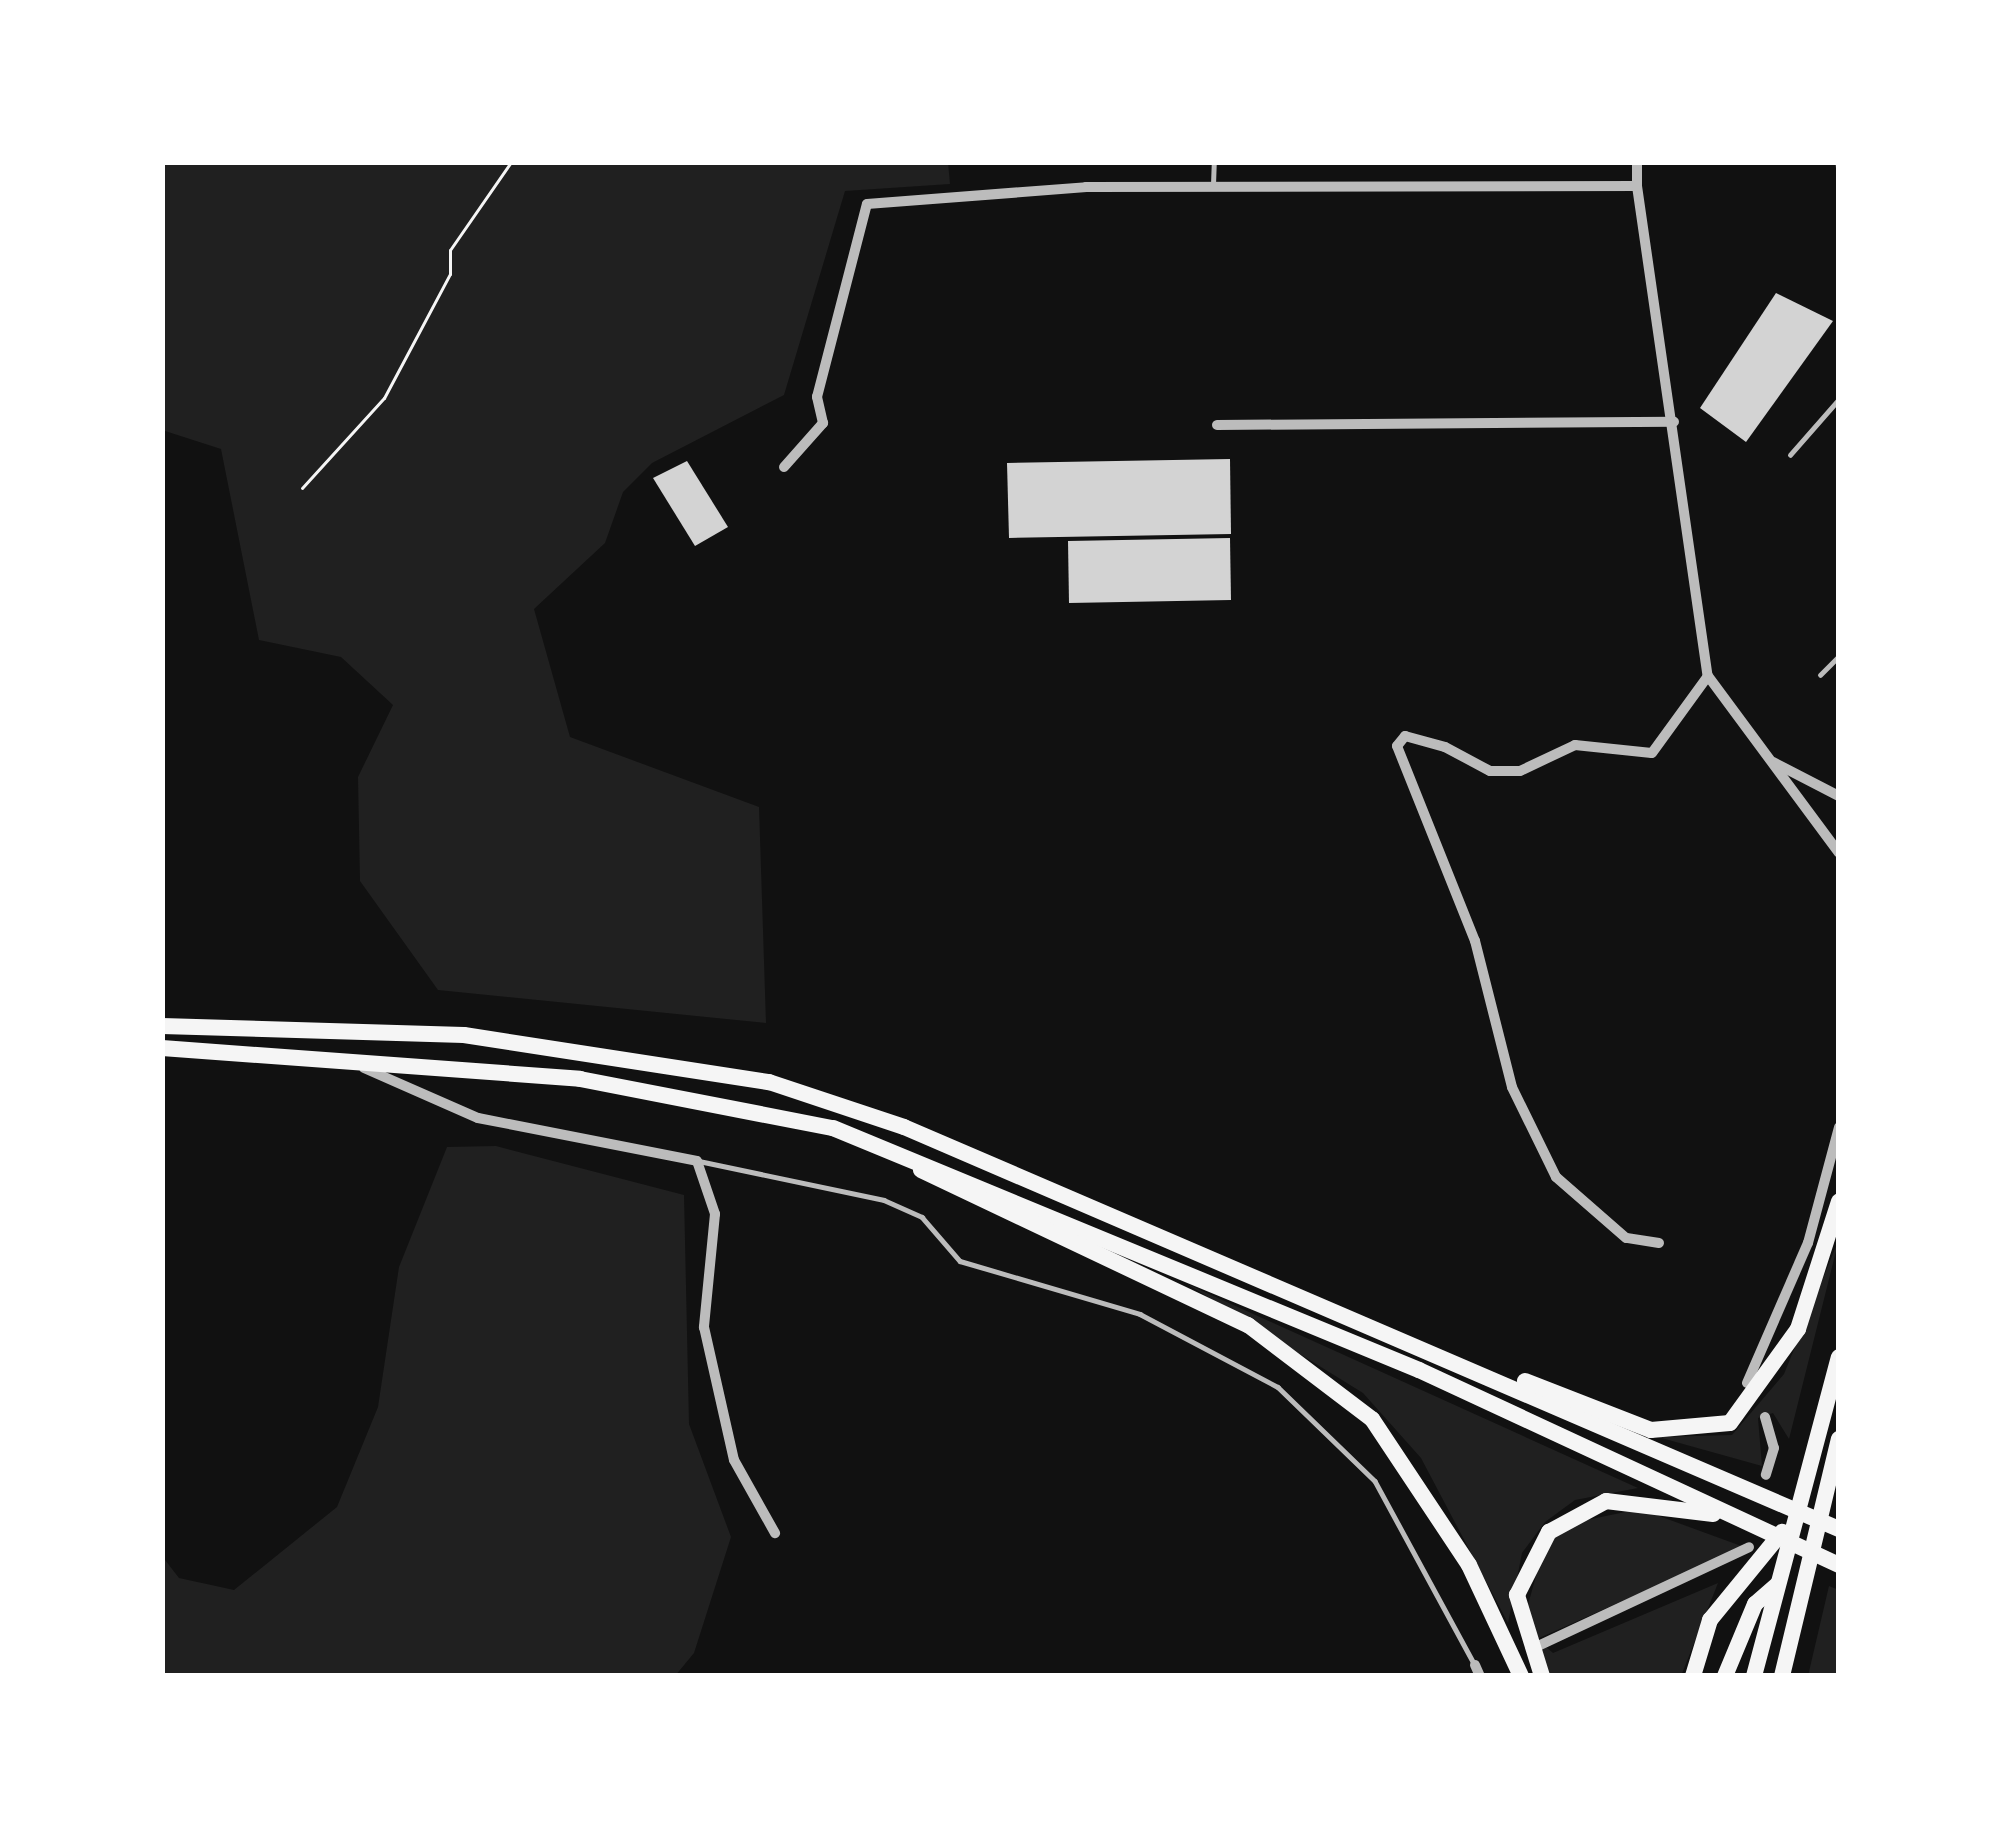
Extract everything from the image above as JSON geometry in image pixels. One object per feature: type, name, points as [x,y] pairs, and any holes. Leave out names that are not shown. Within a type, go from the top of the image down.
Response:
[{"type":"main road","points":[[162,1026],[464,1035],[769,1082],[904,1127],[1432,1350],[1839,1529]]},
{"type":"main road","points":[[162,1048],[339,1057],[580,1079],[833,1128],[1419,1370],[1839,1564]]},
{"type":"main road","points":[[833,1128],[1249,1325],[1339,1391],[1406,1459],[1521,1676]]},
{"type":"main road","points":[[1432,1350],[1652,1430],[1708,1432],[1730,1423],[1778,1366],[1839,1201]]},
{"type":"main road","points":[[1754,1676],[1839,1357]]},
{"type":"main road","points":[[1782,1676],[1839,1439]]},
{"type":"main road","points":[[1693,1676],[1710,1619],[1742,1571],[1789,1525],[1839,1498]]},
{"type":"main road","points":[[1541,1676],[1517,1595],[1525,1564],[1575,1511],[1652,1501],[1744,1521]]},
{"type":"main road","points":[[1725,1676],[1755,1604],[1779,1583]]},
{"type":"main road","points":[[1797,1615],[1797,1676]]},
{"type":"street","points":[[1637,162],[1708,676],[1839,853]]},
{"type":"street","points":[[784,467],[824,423],[817,397],[867,204],[1213,185],[1637,186]]},
{"type":"street","points":[[1217,424],[1674,422]]},
{"type":"street","points":[[1659,1243],[1626,1238],[1556,1177],[1512,1087],[1475,940],[1397,746],[1405,736],[1445,747],[1490,771],[1520,771],[1575,745],[1652,753],[1708,676]]},
{"type":"street","points":[[1768,760],[1839,796]]},
{"type":"street","points":[[339,1057],[478,1118],[697,1161],[715,1214],[704,1327],[734,1460],[775,1533]]},
{"type":"street","points":[[1747,1384],[1808,1243],[1839,1127]]},
{"type":"street","points":[[1765,1417],[1774,1448],[1766,1474]]},
{"type":"street","points":[[1538,1646],[1749,1547]]},
{"type":"lane","points":[[1213,185],[1214,162]]},
{"type":"lane","points":[[1838,162],[1839,174]]},
{"type":"lane","points":[[1790,455],[1839,399]]},
{"type":"lane","points":[[1820,675],[1839,656]]},
{"type":"lane","points":[[697,1161],[884,1200],[922,1217],[960,1262],[1140,1314],[1278,1387],[1375,1481],[1477,1670]]},
{"type":"path","points":[[302,488],[384,398],[450,274],[450,250],[511,162]]},
{"type":"shaded area","points":[[162,162],[948,162],[950,184],[845,191],[784,395],[652,463],[623,492],[605,543],[534,609],[570,737],[759,807],[766,1023],[438,990],[360,881],[358,777],[393,705],[341,657],[259,640],[221,449],[162,430]]},
{"type":"shaded area","points":[[496,1146],[684,1195],[689,1424],[731,1537],[694,1653],[675,1676],[162,1676],[162,1556],[179,1578],[234,1590],[337,1507],[378,1407],[399,1267],[447,1147]]},
{"type":"shaded area","points":[[1839,1239],[1789,1439],[1773,1413],[1758,1418],[1762,1466],[1658,1437],[1732,1435],[1784,1374]]},
{"type":"shaded area","points":[[1187,1284],[1638,1488],[1575,1500],[1545,1522],[1522,1553],[1508,1623],[1421,1458],[1363,1393]]},
{"type":"shaded area","points":[[1640,1509],[1744,1547],[1537,1639],[1553,1653],[1718,1583],[1681,1676],[1552,1676],[1546,1671],[1526,1612],[1544,1547],[1567,1524]]},
{"type":"shaded area","points":[[1829,1586],[1839,1590],[1839,1676],[1808,1676]]},
{"type":"building","points":[[1776,293],[1833,321],[1746,442],[1700,408]]},
{"type":"building","points":[[1230,459],[1231,534],[1009,538],[1007,463]]},
{"type":"building","points":[[687,461],[728,527],[695,546],[653,478]]},
{"type":"building","points":[[1230,538],[1231,600],[1069,603],[1068,541]]}]
